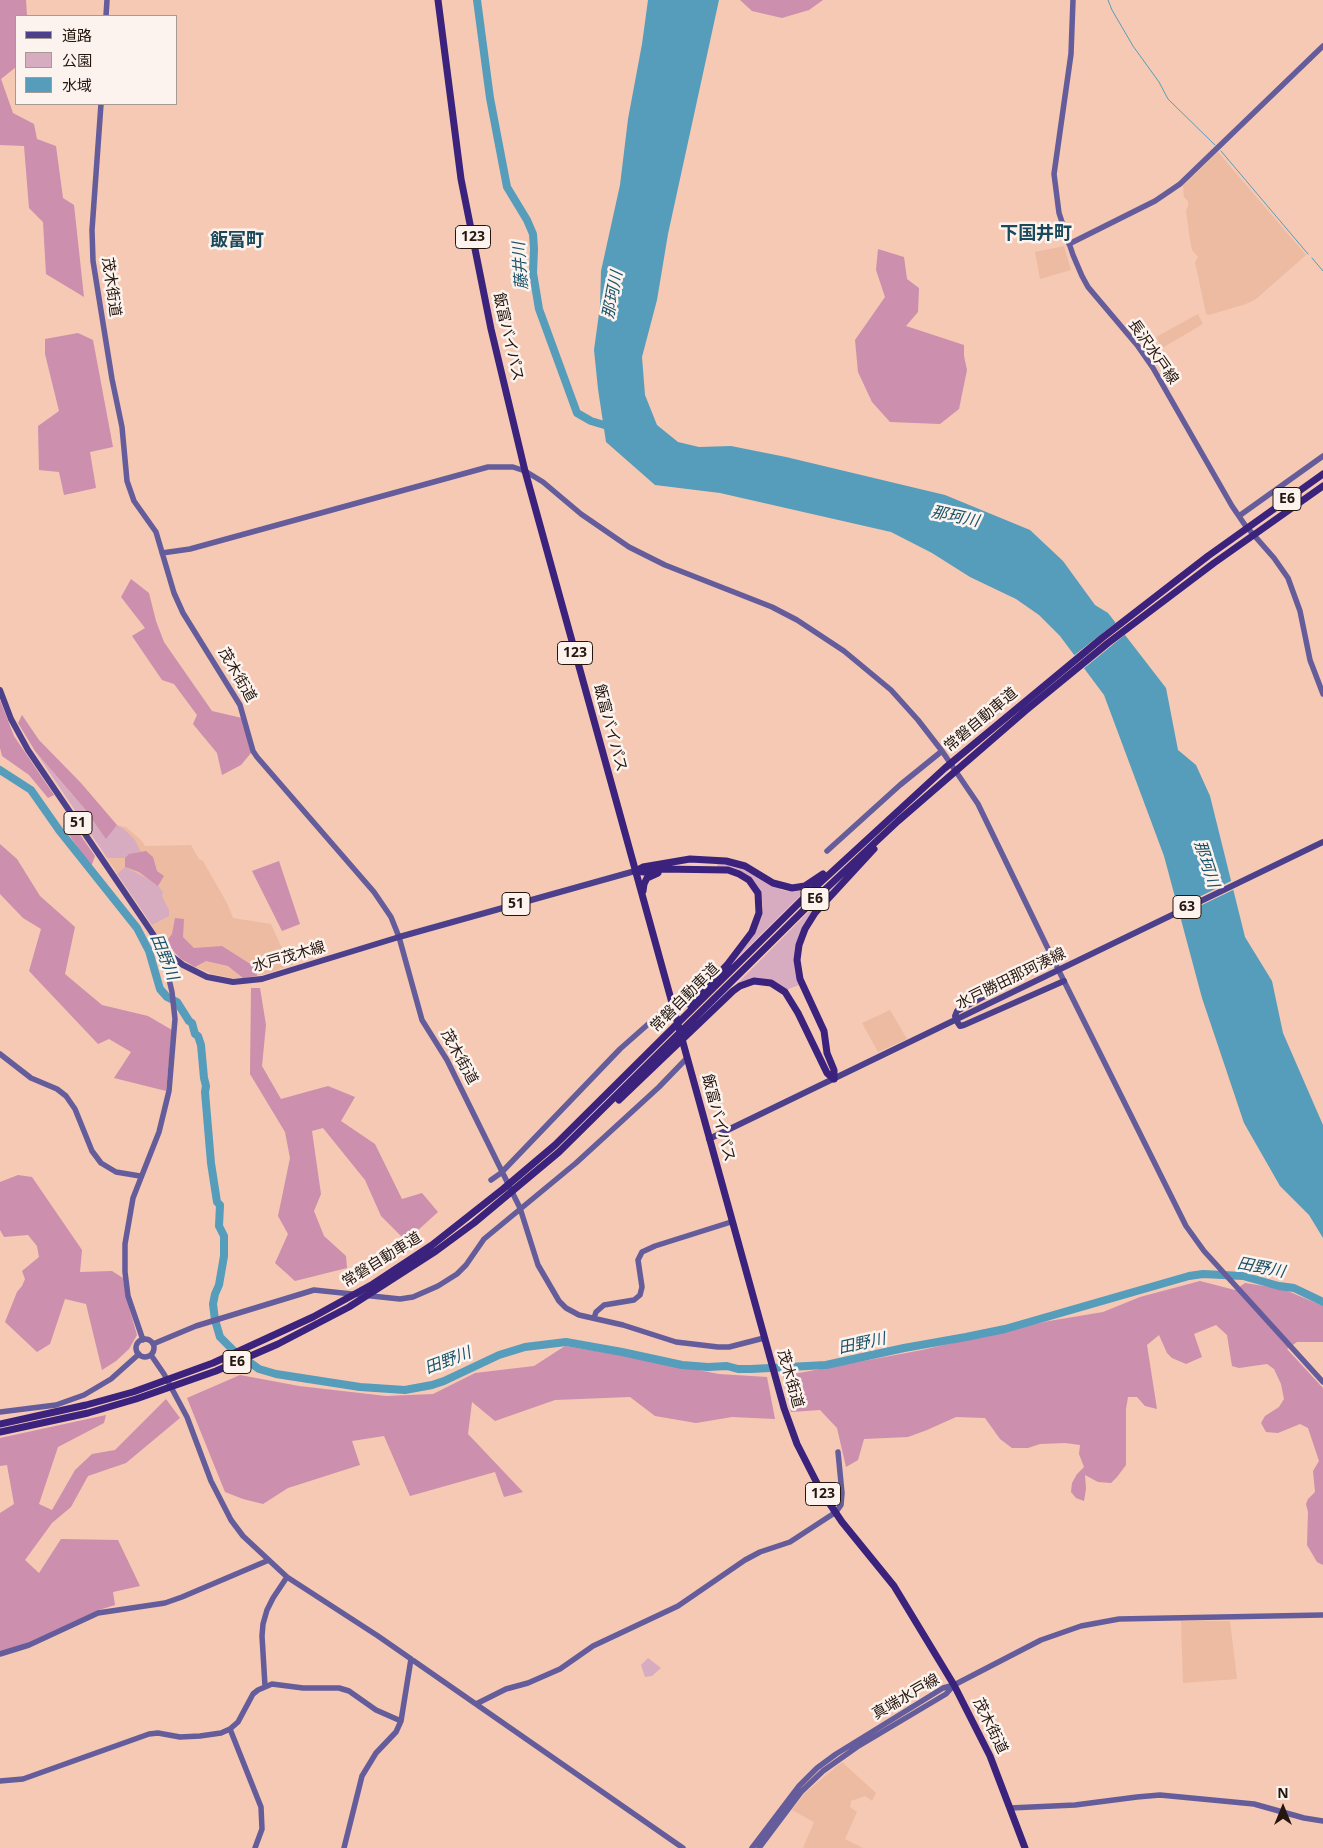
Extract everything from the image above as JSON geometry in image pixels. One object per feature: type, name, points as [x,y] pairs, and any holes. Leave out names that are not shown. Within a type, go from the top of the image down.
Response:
[{"type":"highway","name":"飯富バイパス","points":[[438,0],[461,179],[491,329],[525,471],[764,1338]]},
{"type":"highway","name":"常磐自動車道","points":[[0,1424],[86,1405],[141,1389],[213,1363],[375,1287],[436,1251],[507,1197],[584,1128],[674,1039],[687,1032],[817,898],[940,784],[1108,643],[1214,563],[1246,534],[1251,525],[1323,474]]},
{"type":"highway","name":"常磐自動車道","points":[[0,1432],[88,1413],[136,1399],[216,1371],[278,1344],[350,1307],[503,1189],[580,1121],[682,1017],[810,892],[945,768],[1095,644],[1208,556],[1246,534],[1257,531],[1323,486]]},
{"type":"highway","points":[[635,871],[643,867],[685,860],[716,860],[740,864],[786,888],[805,886],[818,878],[900,804],[931,781]]},
{"type":"highway","points":[[834,1079],[834,1070],[827,1053],[824,1031],[800,979],[798,960],[802,937],[810,921],[822,905],[875,848],[940,784]]},
{"type":"highway","points":[[644,900],[644,884],[647,878],[655,873],[670,870]]},
{"type":"highway","points":[[635,871],[723,870],[739,874],[749,880],[756,888],[760,906],[758,919],[748,939],[682,1017]]},
{"type":"highway","points":[[528,1179],[561,1155],[676,1048],[687,1032],[725,998],[740,986],[754,981],[771,983],[788,996],[827,1073],[834,1079]]},
{"type":"highway","name":"茂木街道","points":[[764,1338],[789,1425],[807,1466],[842,1522],[894,1586],[954,1685],[990,1756],[1025,1848]]},
{"type":"main road","name":"水戸茂木線","points":[[0,690],[11,720],[28,750],[166,951],[183,965],[207,977],[221,981],[262,980],[399,937],[635,871]]},
{"type":"main road","name":"水戸勝田那珂湊線","points":[[709,1139],[1323,842]]},
{"type":"main road","points":[[1053,959],[957,1011],[956,1020],[960,1026],[964,1025],[1064,981]]},
{"type":"street","points":[[106,15],[108,0]]},
{"type":"street","name":"長沢水戸線","points":[[1073,0],[1071,54],[1054,174],[1058,207],[1069,244],[1088,287],[1153,368],[1239,516],[1274,558],[1292,588],[1300,611],[1310,660],[1323,694]]},
{"type":"street","points":[[1069,244],[1155,200],[1180,184],[1220,148],[1323,46]]},
{"type":"street","name":"茂木街道","points":[[101,105],[92,230],[93,269],[122,427],[127,482],[134,501],[156,532],[178,603],[240,704],[257,758],[374,892],[391,918],[399,937],[422,1020],[447,1060],[520,1208],[538,1265],[552,1292],[566,1308],[579,1315],[623,1325],[665,1340],[684,1344],[729,1347],[764,1338]]},
{"type":"street","points":[[1239,516],[1323,456]]},
{"type":"street","points":[[162,553],[190,549],[488,467],[514,467],[525,471],[543,482],[581,514],[629,547],[665,565],[755,599],[797,620],[827,639],[863,665],[891,690],[942,751],[978,804],[1179,1214],[1204,1251],[1323,1382]]},
{"type":"street","points":[[827,851],[900,784],[942,751]]},
{"type":"street","points":[[143,1340],[128,1296],[125,1272],[125,1244],[133,1198],[140,1176],[159,1132],[169,1091],[175,1019],[172,992],[165,962],[166,951]]},
{"type":"street","points":[[491,1180],[502,1172],[620,1049],[672,1003]]},
{"type":"street","points":[[0,1054],[31,1078],[57,1089],[66,1096],[75,1109],[92,1151],[101,1163],[116,1172],[140,1176]]},
{"type":"street","points":[[153,1344],[202,1324],[314,1290],[390,1298],[413,1297],[438,1286],[457,1274],[466,1265],[484,1239],[576,1163],[659,1087],[687,1058]]},
{"type":"street","points":[[594,1318],[598,1310],[604,1305],[634,1300],[640,1295],[642,1288],[638,1260],[642,1252],[684,1236],[731,1222]]},
{"type":"street","points":[[148,1340],[153,1344],[154,1351],[151,1355],[146,1357],[139,1354],[137,1347],[139,1342],[148,1340]]},
{"type":"street","points":[[0,1412],[56,1405],[84,1395],[111,1379],[139,1354]]},
{"type":"street","points":[[151,1355],[188,1417],[210,1482],[231,1520],[243,1536],[287,1577],[378,1636],[683,1848]]},
{"type":"street","points":[[476,1704],[506,1689],[528,1683],[560,1669],[593,1646],[678,1606],[746,1560],[760,1552],[790,1542],[836,1512],[841,1504],[842,1493],[838,1452]]},
{"type":"street","points":[[0,1654],[30,1645],[98,1613],[113,1609],[165,1603],[269,1560]]},
{"type":"street","points":[[265,1686],[262,1636],[264,1624],[270,1604],[287,1577]]},
{"type":"street","points":[[954,1685],[1041,1640],[1067,1630],[1092,1624],[1136,1618],[1323,1616]]},
{"type":"street","points":[[344,1848],[362,1776],[368,1765],[396,1732],[401,1721],[411,1660]]},
{"type":"street","points":[[0,1781],[23,1779],[148,1734],[158,1733],[180,1737],[200,1736],[230,1730],[242,1716],[253,1694],[272,1684],[303,1688],[339,1688],[349,1691],[376,1710],[401,1721]]},
{"type":"street","name":"真端水戸線","points":[[752,1848],[799,1786],[817,1768],[929,1696],[943,1688],[954,1685]]},
{"type":"street","name":"真端水戸線","points":[[759,1848],[801,1792],[823,1772],[857,1747],[946,1694],[954,1685]]},
{"type":"street","points":[[230,1730],[261,1807],[262,1829],[255,1848]]},
{"type":"street","points":[[1010,1808],[1075,1805],[1160,1795],[1254,1804],[1304,1818],[1323,1821]]},
{"type":"shaded area","points":[[0,0],[26,0],[27,15],[15,15],[15,68],[1,79],[13,113],[34,124],[37,139],[56,146],[63,198],[74,205],[84,297],[46,274],[43,222],[29,208],[24,146],[0,145]]},
{"type":"shaded area","points":[[740,0],[823,0],[809,10],[782,18],[752,11]]},
{"type":"shaded area","points":[[1218,152],[1306,255],[1256,299],[1246,304],[1209,315],[1206,314],[1195,262],[1198,257],[1192,250],[1186,210],[1188,201],[1184,197],[1183,186]]},
{"type":"shaded area","points":[[1064,246],[1071,270],[1040,279],[1035,252]]},
{"type":"shaded area","points":[[878,249],[904,257],[907,279],[919,288],[918,312],[906,326],[964,345],[967,370],[959,409],[940,424],[890,422],[872,402],[858,372],[855,340],[885,297],[876,270]]},
{"type":"shaded area","points":[[1198,314],[1203,324],[1162,348],[1156,337]]},
{"type":"shaded area","points":[[78,333],[93,340],[113,447],[90,452],[96,488],[64,495],[59,472],[39,470],[38,426],[59,411],[45,354],[45,339]]},
{"type":"shaded area","points":[[131,579],[149,593],[156,621],[164,642],[212,711],[242,718],[251,753],[241,765],[222,775],[217,753],[193,724],[197,715],[174,684],[162,680],[132,636],[145,628],[121,597]]},
{"type":"shaded area","points":[[0,700],[14,736],[54,795],[48,798],[29,775],[2,756],[0,748]]},
{"type":"shaded area","points":[[22,715],[39,740],[81,783],[117,825],[106,839],[84,808],[35,751],[18,723]]},
{"type":"shaded area","points":[[70,820],[95,856],[91,867],[63,826]]},
{"type":"shaded area","points":[[117,825],[126,827],[145,846],[191,845],[199,859],[203,861],[227,903],[233,918],[271,924],[280,944],[294,964],[266,974],[232,978],[212,974],[181,959],[158,935],[107,858],[106,853],[113,829]]},
{"type":"shaded area","points":[[0,844],[17,859],[40,896],[75,927],[65,974],[102,1005],[148,1016],[172,1030],[166,1091],[114,1078],[131,1052],[109,1039],[98,1044],[29,971],[41,929],[23,918],[0,894]]},
{"type":"shaded area","points":[[146,851],[153,857],[157,871],[164,876],[158,886],[139,872],[125,867],[125,858],[129,854]]},
{"type":"shaded area","points":[[279,861],[300,924],[282,931],[252,871]]},
{"type":"shaded area","points":[[175,918],[184,919],[183,937],[194,948],[222,946],[255,967],[257,976],[243,978],[228,966],[206,961],[195,967],[181,959],[165,943],[172,934]]},
{"type":"shaded area","points":[[251,988],[260,988],[266,1025],[262,1066],[281,1099],[328,1086],[355,1097],[341,1121],[375,1144],[402,1199],[422,1193],[438,1212],[406,1241],[381,1216],[365,1180],[323,1128],[312,1131],[321,1194],[314,1211],[324,1236],[346,1256],[347,1268],[295,1281],[275,1263],[288,1234],[278,1216],[290,1158],[285,1132],[250,1074]]},
{"type":"shaded area","points":[[890,1010],[907,1039],[878,1052],[862,1023]]},
{"type":"shaded area","points":[[18,1175],[32,1177],[82,1250],[80,1272],[112,1271],[123,1278],[126,1297],[137,1335],[129,1349],[102,1370],[86,1304],[65,1299],[50,1344],[37,1352],[5,1322],[17,1292],[25,1279],[22,1271],[39,1257],[37,1246],[28,1235],[4,1237],[0,1230],[0,1182]]},
{"type":"shaded area","points":[[1200,1281],[1235,1290],[1245,1283],[1283,1289],[1323,1306],[1323,1342],[1297,1342],[1287,1349],[1323,1388],[1323,1565],[1317,1562],[1307,1545],[1308,1512],[1306,1504],[1315,1492],[1313,1471],[1319,1461],[1308,1428],[1300,1424],[1278,1433],[1266,1432],[1261,1423],[1265,1416],[1279,1407],[1284,1399],[1281,1384],[1274,1369],[1267,1364],[1239,1368],[1232,1366],[1227,1335],[1216,1325],[1194,1334],[1202,1357],[1186,1364],[1172,1358],[1167,1353],[1159,1335],[1147,1345],[1157,1409],[1145,1406],[1137,1397],[1128,1397],[1126,1409],[1126,1465],[1111,1483],[1098,1482],[1085,1475],[1086,1489],[1084,1501],[1076,1498],[1071,1492],[1072,1483],[1084,1467],[1079,1454],[1080,1445],[1065,1443],[1040,1444],[1028,1448],[1012,1448],[1000,1439],[985,1418],[956,1417],[908,1437],[864,1439],[858,1460],[846,1467],[837,1428],[820,1410],[791,1412],[783,1376],[922,1350],[1049,1321],[1103,1312],[1140,1297]]},
{"type":"shaded area","points":[[565,1346],[719,1374],[767,1377],[775,1419],[732,1417],[696,1423],[655,1416],[630,1397],[555,1400],[495,1421],[472,1402],[468,1434],[523,1492],[504,1497],[495,1472],[410,1496],[384,1436],[352,1441],[360,1465],[288,1488],[263,1504],[225,1492],[187,1398],[240,1375],[299,1386],[386,1396],[433,1394],[475,1373],[534,1366]]},
{"type":"shaded area","points":[[166,1399],[180,1418],[126,1463],[88,1476],[71,1507],[52,1523],[25,1560],[39,1573],[61,1539],[118,1540],[140,1586],[113,1592],[115,1605],[96,1611],[29,1642],[0,1652],[0,1513],[14,1504],[7,1465],[0,1466],[0,1438],[106,1415],[104,1423],[58,1447],[39,1504],[52,1510],[75,1470],[92,1454],[115,1450]]},
{"type":"shaded area","points":[[1181,1621],[1230,1621],[1237,1679],[1183,1683]]},
{"type":"shaded area","points":[[842,1762],[876,1793],[872,1801],[865,1796],[851,1801],[850,1807],[857,1812],[845,1839],[863,1848],[803,1848],[814,1822],[792,1810],[805,1793]]},
{"type":"green space","points":[[35,751],[84,808],[106,838],[117,825],[135,840],[141,852],[130,854],[125,858],[107,858]]},
{"type":"green space","points":[[717,862],[738,865],[782,890],[792,892],[807,889],[735,960],[753,937],[762,916],[763,905],[759,888],[752,879],[718,869]]},
{"type":"green space","points":[[125,867],[156,883],[163,892],[162,896],[169,910],[169,916],[152,925],[117,874]]},
{"type":"green space","points":[[842,878],[799,937],[799,985],[786,990],[771,980],[756,978],[734,987]]},
{"type":"green space","points":[[648,1658],[661,1668],[652,1676],[645,1677],[641,1665]]},
{"type":"water","name":"那珂川","points":[[648,0],[719,0],[668,234],[657,300],[642,357],[645,395],[657,425],[678,442],[699,447],[731,446],[786,457],[945,495],[1030,530],[1063,561],[1095,605],[1108,613],[1166,688],[1178,750],[1196,765],[1210,796],[1245,937],[1272,981],[1283,1033],[1323,1125],[1323,1238],[1309,1215],[1280,1186],[1244,1123],[1202,998],[1164,856],[1104,695],[1060,636],[1039,615],[1016,599],[970,577],[932,553],[891,532],[720,493],[655,485],[606,442],[594,350],[600,306],[601,271],[620,185],[628,119]]},
{"type":"pier","points":[[1118,621],[1127,633],[1082,670],[1072,657]]},
{"type":"pier","points":[[1233,880],[1235,889],[1177,917],[1175,909]]},
{"type":"waterway","name":"藤井川","points":[[477,0],[490,98],[507,187],[527,220],[533,234],[533,273],[539,309],[577,413],[591,421],[611,427]]},
{"type":"waterway","points":[[1108,0],[1133,46],[1159,82],[1168,99],[1215,145]]},
{"type":"waterway","points":[[1221,151],[1308,254]]},
{"type":"waterway","points":[[1312,258],[1323,271]]},
{"type":"waterway","name":"田野川","points":[[0,770],[31,790],[59,830],[137,928],[149,951],[160,989],[167,997],[177,1002],[192,1023],[195,1034],[198,1036],[201,1045],[206,1086],[211,1163],[217,1202],[220,1205],[219,1226],[224,1236],[224,1256],[219,1285],[213,1304],[215,1320],[220,1337],[234,1351],[259,1369],[276,1374],[360,1387],[405,1390],[444,1381],[499,1355],[525,1347],[566,1342],[682,1365],[727,1366],[738,1369],[826,1365],[1005,1329],[1189,1276],[1203,1274],[1243,1276],[1294,1288],[1323,1302]]},
{"type":"district","name":"下国井町","points":[[1036,234]]},
{"type":"district","name":"飯富町","points":[[237,241]]}]
